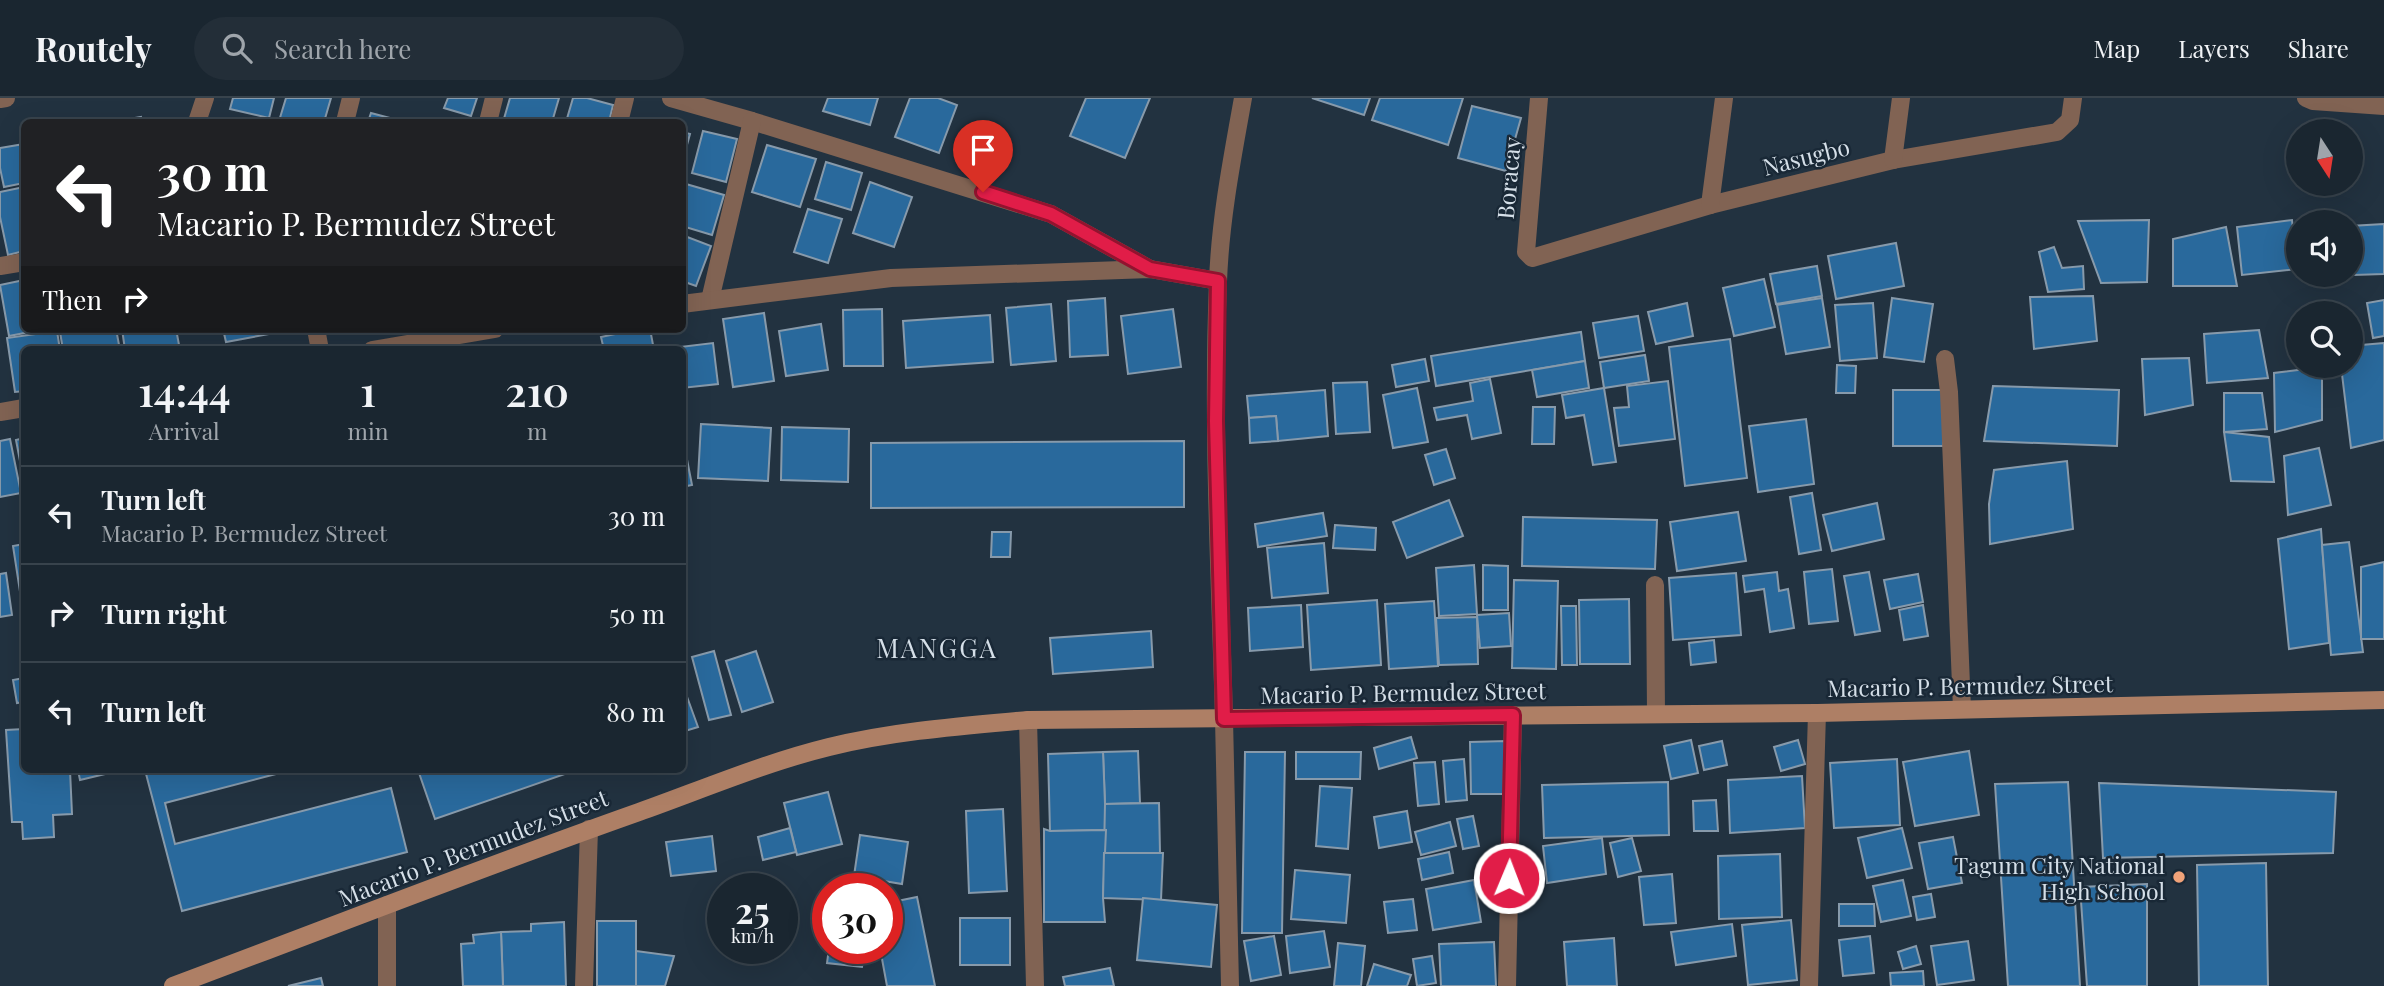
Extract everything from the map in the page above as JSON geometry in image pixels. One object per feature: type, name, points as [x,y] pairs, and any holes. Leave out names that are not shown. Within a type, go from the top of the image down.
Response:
[{"type":"main road","name":"Macario P. Bermudez Street","points":[[173,986],[589,829],[782,761],[829,747],[945,728],[1028,720],[1817,713],[2384,700]]},
{"type":"street","points":[[0,99],[6,98]]},
{"type":"street","points":[[198,119],[205,98]]},
{"type":"street","points":[[346,119],[351,98]]},
{"type":"street","points":[[489,119],[494,98]]},
{"type":"street","points":[[620,119],[625,98]]},
{"type":"street","points":[[671,98],[1051,214],[1150,269]]},
{"type":"street","points":[[1230,986],[1216,421],[1218,281],[1223,222],[1243,98]]},
{"type":"street","name":"Boracay","points":[[1532,258],[1526,252],[1539,98]]},
{"type":"street","points":[[1710,205],[1724,98]]},
{"type":"street","points":[[1893,160],[1901,98]]},
{"type":"street","name":"Nasugbo","points":[[1532,258],[1710,205],[1893,160],[2057,132],[2070,120],[2073,98]]},
{"type":"street","points":[[2306,98],[2313,101],[2384,106]]},
{"type":"street","points":[[710,300],[752,121]]},
{"type":"street","points":[[0,266],[21,262]]},
{"type":"street","points":[[686,303],[891,278],[1150,269],[1218,281]]},
{"type":"street","points":[[390,346],[448,333]]},
{"type":"street","points":[[1945,359],[1949,392],[1962,709]]},
{"type":"street","points":[[0,412],[21,408]]},
{"type":"street","points":[[1655,585],[1656,714]]},
{"type":"street","points":[[1810,986],[1817,713]]},
{"type":"street","points":[[1507,986],[1513,715]]},
{"type":"street","points":[[1028,720],[1035,986]]},
{"type":"street","points":[[584,986],[589,829]]},
{"type":"street","points":[[387,905],[387,986]]},
{"type":"building","points":[[233,98],[274,98],[269,118],[230,109]]},
{"type":"building","points":[[286,98],[331,98],[325,119],[280,119]]},
{"type":"building","points":[[448,98],[477,98],[471,116],[444,108]]},
{"type":"building","points":[[510,98],[559,98],[553,119],[504,119]]},
{"type":"building","points":[[573,98],[587,98],[613,105],[610,119],[567,119]]},
{"type":"building","points":[[828,98],[878,98],[870,125],[823,111]]},
{"type":"building","points":[[910,98],[938,98],[957,105],[939,153],[895,137]]},
{"type":"building","points":[[1086,98],[1150,98],[1125,158],[1070,136]]},
{"type":"building","points":[[1312,98],[1370,98],[1364,115]]},
{"type":"building","points":[[1380,98],[1463,98],[1448,145],[1372,120]]},
{"type":"building","points":[[1472,106],[1521,118],[1506,171],[1458,158]]},
{"type":"building","points":[[371,113],[394,119],[369,119]]},
{"type":"building","points":[[703,131],[737,139],[726,182],[692,173]]},
{"type":"building","points":[[686,133],[690,134],[686,148]]},
{"type":"building","points":[[21,144],[21,184],[4,187],[0,148]]},
{"type":"building","points":[[767,145],[816,159],[800,207],[752,192]]},
{"type":"building","points":[[826,162],[862,173],[851,210],[815,199]]},
{"type":"building","points":[[870,182],[912,197],[894,247],[853,233]]},
{"type":"building","points":[[686,184],[724,195],[712,235],[686,227]]},
{"type":"building","points":[[21,188],[21,252],[8,255],[0,217],[0,192]]},
{"type":"building","points":[[808,209],[842,219],[828,263],[794,252]]},
{"type":"building","points":[[2149,220],[2147,282],[2101,283],[2078,221]]},
{"type":"building","points":[[2286,221],[2286,270],[2242,275],[2237,227]]},
{"type":"building","points":[[2384,224],[2384,274],[2363,275],[2363,225]]},
{"type":"building","points":[[2226,227],[2237,286],[2173,286],[2173,239]]},
{"type":"building","points":[[686,237],[711,246],[696,286],[686,282]]},
{"type":"building","points":[[1896,243],[1904,286],[1836,299],[1828,256]]},
{"type":"building","points":[[2054,247],[2062,268],[2083,266],[2084,289],[2048,292],[2039,252]]},
{"type":"building","points":[[1817,266],[1822,296],[1776,304],[1770,274]]},
{"type":"building","points":[[1764,279],[1775,327],[1734,336],[1723,288]]},
{"type":"building","points":[[21,281],[21,333],[24,333],[9,336],[0,285]]},
{"type":"building","points":[[2093,296],[2097,341],[2034,349],[2030,297]]},
{"type":"building","points":[[1105,298],[1108,355],[1070,357],[1068,301]]},
{"type":"building","points":[[1822,298],[1830,347],[1786,354],[1777,305]]},
{"type":"building","points":[[1892,298],[1933,304],[1924,362],[1884,357]]},
{"type":"building","points":[[2384,300],[2384,336],[2373,338],[2367,303]]},
{"type":"building","points":[[1687,303],[1693,336],[1656,344],[1648,312]]},
{"type":"building","points":[[1873,303],[1877,358],[1840,361],[1835,305]]},
{"type":"building","points":[[1051,304],[1056,361],[1011,365],[1006,308]]},
{"type":"building","points":[[882,309],[883,366],[844,366],[843,310]]},
{"type":"building","points":[[1173,309],[1181,367],[1128,374],[1121,316]]},
{"type":"building","points":[[764,313],[774,381],[733,387],[723,319]]},
{"type":"building","points":[[990,315],[993,362],[906,368],[903,321]]},
{"type":"building","points":[[1638,316],[1644,351],[1599,358],[1593,323]]},
{"type":"building","points":[[821,324],[828,370],[786,376],[779,331]]},
{"type":"building","points":[[2259,330],[2268,378],[2207,383],[2204,334]]},
{"type":"building","points":[[1581,332],[1585,361],[1436,386],[1431,356]]},
{"type":"building","points":[[57,333],[59,346],[21,346],[21,391],[15,392],[7,338]]},
{"type":"building","points":[[60,333],[117,333],[119,346],[62,346]]},
{"type":"building","points":[[123,333],[177,333],[179,346],[124,346]]},
{"type":"building","points":[[224,333],[275,333],[226,342]]},
{"type":"building","points":[[620,333],[651,333],[653,346],[603,346],[601,337]]},
{"type":"building","points":[[1730,339],[1747,478],[1685,486],[1669,347]]},
{"type":"building","points":[[713,343],[718,384],[686,388],[686,346]]},
{"type":"building","points":[[2384,343],[2384,440],[2351,448],[2342,378],[2363,378],[2363,345]]},
{"type":"building","points":[[1645,355],[1649,381],[1604,388],[1600,362]]},
{"type":"building","points":[[2189,358],[2193,405],[2145,415],[2142,359]]},
{"type":"building","points":[[1425,359],[1429,381],[1396,387],[1392,365]]},
{"type":"building","points":[[1585,361],[1589,388],[1537,397],[1532,370]]},
{"type":"building","points":[[1837,365],[1856,366],[1855,393],[1836,393]]},
{"type":"building","points":[[2286,372],[2286,378],[2322,378],[2322,420],[2275,432],[2274,373]]},
{"type":"building","points":[[1490,379],[1501,433],[1472,439],[1467,415],[1437,420],[1434,408],[1473,401],[1470,383]]},
{"type":"building","points":[[1668,381],[1675,439],[1619,446],[1614,408],[1629,407],[1627,386]]},
{"type":"building","points":[[1367,382],[1370,432],[1336,434],[1333,383]]},
{"type":"building","points":[[1993,386],[2119,390],[2117,446],[1984,441]]},
{"type":"building","points":[[1417,388],[1428,442],[1393,448],[1383,395]]},
{"type":"building","points":[[1604,388],[1616,462],[1593,465],[1584,415],[1566,418],[1562,395]]},
{"type":"building","points":[[1325,390],[1328,436],[1278,441],[1276,416],[1249,418],[1247,396]]},
{"type":"building","points":[[1893,390],[1943,390],[1943,446],[1893,446]]},
{"type":"building","points":[[2224,393],[2262,393],[2267,429],[2224,432]]},
{"type":"building","points":[[1533,407],[1555,407],[1554,444],[1532,444]]},
{"type":"building","points":[[1276,416],[1278,441],[1250,443],[1249,418]]},
{"type":"building","points":[[1806,419],[1814,484],[1758,492],[1749,426]]},
{"type":"building","points":[[701,424],[771,428],[768,481],[698,478]]},
{"type":"building","points":[[782,427],[849,429],[848,482],[781,480]]},
{"type":"building","points":[[2224,432],[2269,437],[2274,482],[2231,481]]},
{"type":"building","points":[[10,439],[21,493],[0,497],[0,441]]},
{"type":"building","points":[[21,439],[21,466],[16,440]]},
{"type":"building","points":[[1184,441],[1184,507],[871,508],[871,443]]},
{"type":"building","points":[[2319,448],[2331,505],[2288,515],[2284,456]]},
{"type":"building","points":[[1446,449],[1455,478],[1434,485],[1425,455]]},
{"type":"building","points":[[686,454],[692,485],[686,486]]},
{"type":"building","points":[[2067,461],[2073,529],[1990,544],[1989,504],[1994,470]]},
{"type":"building","points":[[1812,493],[1821,550],[1799,554],[1790,497]]},
{"type":"building","points":[[1449,500],[1463,536],[1407,558],[1393,522]]},
{"type":"building","points":[[1877,503],[1884,539],[1832,551],[1823,515]]},
{"type":"building","points":[[1738,512],[1746,561],[1677,571],[1670,522]]},
{"type":"building","points":[[1323,513],[1327,536],[1258,547],[1255,524]]},
{"type":"building","points":[[1523,517],[1657,520],[1655,569],[1522,566]]},
{"type":"building","points":[[1335,525],[1376,528],[1375,550],[1333,548]]},
{"type":"building","points":[[2321,529],[2329,643],[2289,649],[2278,539]]},
{"type":"building","points":[[992,532],[1011,532],[1010,557],[991,557]]},
{"type":"building","points":[[2349,542],[2363,652],[2331,655],[2322,545]]},
{"type":"building","points":[[1324,543],[1328,593],[1272,598],[1267,548]]},
{"type":"building","points":[[21,545],[21,598],[13,546]]},
{"type":"building","points":[[2384,562],[2384,639],[2361,639],[2361,567]]},
{"type":"building","points":[[1474,565],[1477,614],[1439,616],[1436,568]]},
{"type":"building","points":[[1483,565],[1508,566],[1508,610],[1483,610]]},
{"type":"building","points":[[1832,569],[1838,621],[1809,624],[1804,572]]},
{"type":"building","points":[[1777,572],[1779,591],[1788,589],[1794,628],[1770,632],[1764,589],[1745,592],[1743,576]]},
{"type":"building","points":[[1869,572],[1880,631],[1855,635],[1844,576]]},
{"type":"building","points":[[6,573],[12,615],[0,617],[0,574]]},
{"type":"building","points":[[1736,573],[1741,635],[1673,640],[1669,578]]},
{"type":"building","points":[[1918,574],[1923,602],[1890,609],[1884,580]]},
{"type":"building","points":[[1514,580],[1558,581],[1556,669],[1512,668]]},
{"type":"building","points":[[1629,599],[1630,664],[1580,664],[1579,600]]},
{"type":"building","points":[[1377,600],[1381,665],[1311,670],[1307,605]]},
{"type":"building","points":[[1434,601],[1438,666],[1389,669],[1385,604]]},
{"type":"building","points":[[1301,605],[1303,647],[1250,651],[1248,608]]},
{"type":"building","points":[[1923,605],[1928,636],[1904,640],[1899,610]]},
{"type":"building","points":[[1561,606],[1576,606],[1577,665],[1562,665]]},
{"type":"building","points":[[1509,613],[1511,646],[1480,648],[1477,615]]},
{"type":"building","points":[[1477,617],[1478,664],[1439,665],[1436,618]]},
{"type":"building","points":[[1151,631],[1153,667],[1053,674],[1050,638]]},
{"type":"building","points":[[1714,640],[1716,662],[1691,665],[1689,643]]},
{"type":"building","points":[[714,651],[731,715],[709,720],[692,657]]},
{"type":"building","points":[[756,651],[773,702],[742,712],[726,661]]},
{"type":"building","points":[[21,679],[21,702],[17,703],[13,680]]},
{"type":"building","points":[[686,694],[698,727],[686,731]]},
{"type":"building","points":[[21,729],[21,773],[70,773],[72,814],[53,815],[54,837],[23,839],[22,822],[12,822],[6,730]]},
{"type":"building","points":[[1411,737],[1417,758],[1379,769],[1374,748]]},
{"type":"building","points":[[1691,740],[1698,773],[1671,779],[1664,746]]},
{"type":"building","points":[[1798,740],[1805,764],[1781,771],[1774,747]]},
{"type":"building","points":[[1507,741],[1508,794],[1471,794],[1470,742]]},
{"type":"building","points":[[1722,741],[1727,765],[1704,770],[1699,746]]},
{"type":"building","points":[[1138,751],[1140,803],[1105,804],[1103,752]]},
{"type":"building","points":[[1969,751],[1979,815],[1915,826],[1903,762]]},
{"type":"building","points":[[1103,752],[1106,830],[1050,831],[1048,754]]},
{"type":"building","points":[[1245,752],[1285,752],[1282,933],[1242,933]]},
{"type":"building","points":[[1296,752],[1361,752],[1360,779],[1296,779]]},
{"type":"building","points":[[1464,759],[1467,800],[1446,802],[1443,761]]},
{"type":"building","points":[[1897,759],[1900,825],[1834,828],[1830,763]]},
{"type":"building","points":[[1435,762],[1439,804],[1418,806],[1414,763]]},
{"type":"building","points":[[79,773],[109,773],[80,780]]},
{"type":"building","points":[[146,773],[276,773],[165,803],[175,844],[391,788],[407,852],[182,911]]},
{"type":"building","points":[[419,773],[565,774],[435,819]]},
{"type":"building","points":[[1802,776],[1805,828],[1730,833],[1728,780]]},
{"type":"building","points":[[1668,782],[1669,835],[1544,838],[1542,785]]},
{"type":"building","points":[[2068,782],[2080,986],[2008,986],[1995,784]]},
{"type":"building","points":[[2099,783],[2336,792],[2333,853],[2103,858]]},
{"type":"building","points":[[1320,786],[1352,788],[1348,849],[1316,846]]},
{"type":"building","points":[[828,792],[842,844],[797,855],[784,803]]},
{"type":"building","points":[[1716,800],[1718,831],[1694,831],[1693,801]]},
{"type":"building","points":[[1159,803],[1160,853],[1104,853],[1105,804]]},
{"type":"building","points":[[1003,809],[1007,891],[969,893],[966,811]]},
{"type":"building","points":[[1407,811],[1412,842],[1379,848],[1374,817]]},
{"type":"building","points":[[1473,816],[1479,846],[1463,849],[1457,819]]},
{"type":"building","points":[[1450,822],[1456,846],[1421,855],[1415,832]]},
{"type":"building","points":[[790,828],[796,852],[763,860],[758,837]]},
{"type":"building","points":[[1902,828],[1912,868],[1867,878],[1858,838]]},
{"type":"building","points":[[1044,829],[1106,830],[1103,898],[1105,922],[1044,922]]},
{"type":"building","points":[[860,835],[908,842],[903,877],[903,873],[854,873]]},
{"type":"building","points":[[712,836],[716,871],[671,876],[666,842]]},
{"type":"building","points":[[1953,837],[1962,883],[1928,889],[1919,843]]},
{"type":"building","points":[[1602,838],[1606,874],[1547,883],[1543,846]]},
{"type":"building","points":[[1632,838],[1641,871],[1618,877],[1610,843]]},
{"type":"building","points":[[1449,852],[1453,873],[1422,880],[1418,859]]},
{"type":"building","points":[[1104,853],[1163,853],[1161,900],[1103,898]]},
{"type":"building","points":[[1780,854],[1782,917],[1719,919],[1718,856]]},
{"type":"building","points":[[2266,863],[2268,986],[2199,986],[2197,865]]},
{"type":"building","points":[[1295,870],[1350,875],[1346,923],[1291,919]]},
{"type":"building","points":[[1672,874],[1676,923],[1644,925],[1639,877]]},
{"type":"building","points":[[1474,880],[1481,922],[1433,930],[1426,889]]},
{"type":"building","points":[[1903,880],[1911,916],[1881,922],[1873,886]]},
{"type":"building","points":[[2147,884],[2147,986],[2087,986],[2080,887]]},
{"type":"building","points":[[1931,894],[1935,917],[1917,920],[1913,897]]},
{"type":"building","points":[[917,897],[935,986],[887,986],[883,964],[903,964],[903,900]]},
{"type":"building","points":[[1143,898],[1217,905],[1211,967],[1137,960]]},
{"type":"building","points":[[1413,899],[1417,930],[1388,933],[1384,902]]},
{"type":"building","points":[[1839,904],[1874,904],[1875,926],[1839,926]]},
{"type":"building","points":[[960,918],[1010,918],[1010,965],[960,965]]},
{"type":"building","points":[[1791,920],[1797,980],[1748,985],[1742,925]]},
{"type":"building","points":[[597,921],[636,921],[636,986],[597,986]]},
{"type":"building","points":[[564,922],[566,986],[503,986],[501,932],[531,931],[531,924]]},
{"type":"building","points":[[1732,924],[1736,956],[1676,965],[1671,932]]},
{"type":"building","points":[[1324,931],[1330,967],[1290,973],[1286,936]]},
{"type":"building","points":[[501,932],[503,986],[463,986],[461,944],[474,943],[473,935]]},
{"type":"building","points":[[1274,936],[1281,975],[1251,981],[1244,941]]},
{"type":"building","points":[[1870,936],[1874,973],[1843,976],[1839,940]]},
{"type":"building","points":[[1614,938],[1617,986],[1567,986],[1564,942]]},
{"type":"building","points":[[1968,941],[1974,980],[1937,985],[1931,946]]},
{"type":"building","points":[[1494,942],[1496,986],[1441,986],[1439,944]]},
{"type":"building","points":[[1338,943],[1365,946],[1361,986],[1334,986]]},
{"type":"building","points":[[1916,946],[1921,964],[1903,969],[1898,952]]},
{"type":"building","points":[[636,951],[674,956],[665,986],[636,986]]},
{"type":"building","points":[[1432,956],[1436,983],[1417,986],[1413,959]]},
{"type":"building","points":[[836,964],[862,964],[862,967]]},
{"type":"building","points":[[1374,964],[1411,975],[1407,986],[1367,986]]},
{"type":"building","points":[[1110,968],[1114,986],[1065,986],[1063,977]]},
{"type":"building","points":[[1923,971],[1924,986],[1891,986],[1890,973]]},
{"type":"building","points":[[321,978],[323,986],[288,986]]},
{"type":"place","name":"Tagum City National High School","points":[[2179,877]]},
{"type":"district","name":"MANGGA","points":[[937,647]]},
{"type":"route","points":[[983,192],[1051,214],[1150,269],[1218,281],[1216,421],[1224,719],[1513,715],[1509,878]]}]
